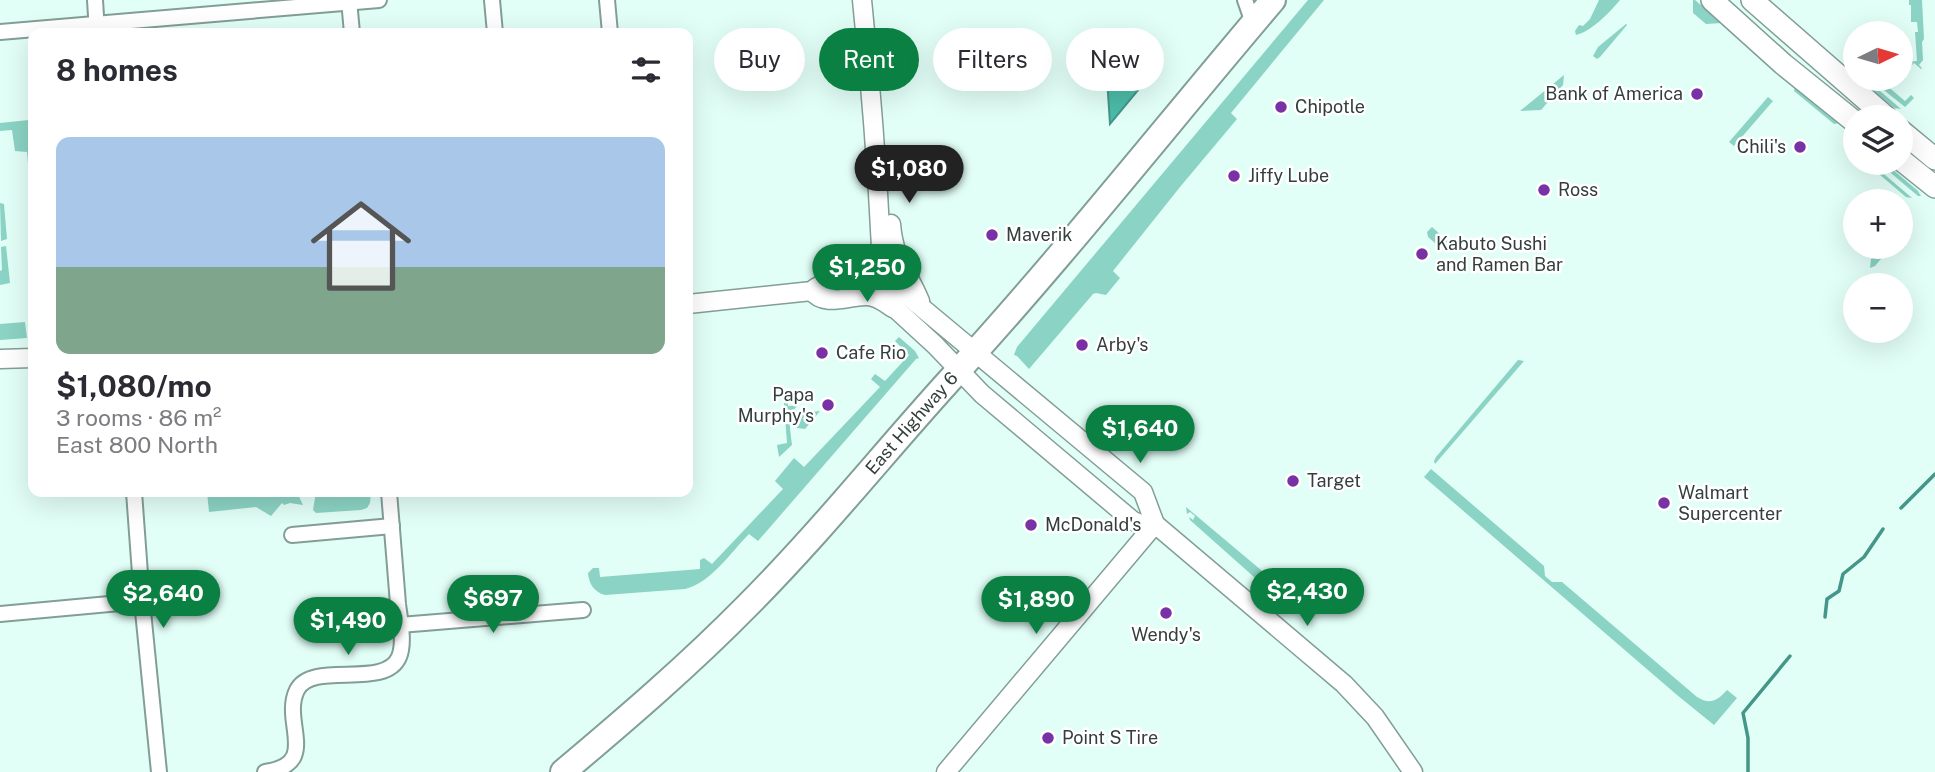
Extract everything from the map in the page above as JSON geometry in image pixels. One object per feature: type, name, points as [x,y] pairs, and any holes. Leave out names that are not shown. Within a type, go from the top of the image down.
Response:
[{"type":"highway","points":[[1253,23],[1273,0]]},
{"type":"highway","name":"East Highway 6","points":[[563,772],[660,690],[747,606],[821,527],[968,361],[1253,23]]},
{"type":"main road","points":[[1712,0],[1783,64],[1843,112]]},
{"type":"main road","points":[[1752,0],[1872,105]]},
{"type":"main road","points":[[1913,141],[1935,159]]},
{"type":"main road","points":[[1913,169],[1935,187]]},
{"type":"street","points":[[95,0],[97,28]]},
{"type":"street","points":[[106,28],[379,0]]},
{"type":"street","points":[[492,0],[495,28]]},
{"type":"street","points":[[607,0],[610,28]]},
{"type":"street","points":[[862,0],[876,139],[875,171],[886,300],[935,345],[968,361],[1143,492],[1155,524],[1344,684],[1375,717],[1413,772]]},
{"type":"street","points":[[1245,0],[1253,23]]},
{"type":"street","points":[[349,1],[352,28]]},
{"type":"street","points":[[0,32],[28,31]]},
{"type":"street","points":[[876,139],[887,170],[892,242],[923,308]]},
{"type":"street","points":[[853,280],[865,271],[872,258],[872,244],[879,216]]},
{"type":"street","points":[[867,296],[883,281],[892,242]]},
{"type":"street","points":[[693,303],[812,291],[823,283],[866,279],[883,281],[923,308],[968,361],[982,394],[1133,521],[1155,524]]},
{"type":"street","points":[[812,291],[824,300],[867,296],[895,309]]},
{"type":"street","points":[[0,359],[28,358]]},
{"type":"street","points":[[134,497],[159,772]]},
{"type":"street","points":[[265,772],[275,771],[289,764],[296,752],[294,699],[301,685],[313,678],[378,672],[393,666],[398,660],[401,652],[400,625],[389,497]]},
{"type":"street","points":[[946,772],[1155,524]]},
{"type":"street","points":[[292,535],[392,526]]},
{"type":"street","points":[[0,614],[142,601]]},
{"type":"street","points":[[400,625],[583,610]]},
{"type":"shaded area","points":[[1308,0],[1324,0],[1231,113],[1237,119],[1113,271],[1120,278],[1106,295],[1093,294],[1029,369],[1014,355],[1017,347]]},
{"type":"shaded area","points":[[1599,0],[1620,0],[1594,26],[1576,35],[1575,31],[1579,25],[1583,26],[1590,19]]},
{"type":"shaded area","points":[[1693,0],[1722,23],[1706,24],[1693,13]]},
{"type":"shaded area","points":[[1909,0],[1922,0],[1924,39],[1923,60],[1919,65],[1921,69],[1913,64],[1913,61],[1917,61],[1915,32],[1918,32],[1917,22],[1911,21]]},
{"type":"shaded area","points":[[1626,24],[1600,57],[1597,59],[1593,56],[1598,47]]},
{"type":"shaded area","points":[[1564,75],[1563,85],[1541,110],[1520,111]]},
{"type":"shaded area","points":[[1795,85],[1839,123],[1834,124],[1794,91]]},
{"type":"shaded area","points":[[1108,91],[1137,91],[1110,124]]},
{"type":"shaded area","points":[[1873,91],[1880,91],[1896,105],[1890,105]]},
{"type":"shaded area","points":[[1885,91],[1893,91],[1905,101],[1911,95],[1914,98],[1907,105],[1902,105]]},
{"type":"shaded area","points":[[1768,97],[1773,101],[1734,146],[1729,142]]},
{"type":"shaded area","points":[[28,120],[28,164],[27,152],[15,151],[12,130],[0,131],[0,123]]},
{"type":"shaded area","points":[[1880,175],[1885,175],[1901,189],[1897,189]]},
{"type":"shaded area","points":[[1893,175],[1899,175],[1921,196]]},
{"type":"shaded area","points":[[0,203],[4,204],[7,239],[1,241]]},
{"type":"shaded area","points":[[1432,227],[1451,244],[1448,248],[1442,249],[1428,237],[1427,232]]},
{"type":"shaded area","points":[[6,246],[10,283],[0,285],[1,247]]},
{"type":"shaded area","points":[[1871,259],[1881,259],[1875,266],[1870,268]]},
{"type":"shaded area","points":[[25,322],[27,338],[0,340],[0,324]]},
{"type":"shaded area","points":[[899,337],[919,358],[758,541],[749,534],[712,574],[685,589],[605,595],[593,587],[588,573],[593,568],[599,568],[600,577],[700,569],[700,560],[704,558],[712,564],[783,489],[775,481],[794,458],[804,467],[880,387],[871,379],[875,374],[885,381],[909,355],[895,341]]},
{"type":"shaded area","points":[[1518,360],[1524,361],[1435,464],[1436,457]]},
{"type":"shaded area","points":[[788,400],[788,406],[799,405],[790,418],[792,445],[779,457],[777,445],[787,443],[784,403]]},
{"type":"shaded area","points":[[820,411],[805,429],[797,428],[797,417],[800,413]]},
{"type":"shaded area","points":[[1431,469],[1544,566],[1545,576],[1552,582],[1562,582],[1697,697],[1713,701],[1727,690],[1737,698],[1714,725],[1424,477]]},
{"type":"shaded area","points":[[208,497],[299,497],[303,505],[282,503],[271,516],[256,507],[209,512]]},
{"type":"shaded area","points":[[315,497],[371,497],[367,508],[361,510],[316,513],[313,510]]},
{"type":"shaded area","points":[[1186,507],[1286,591],[1285,597],[1281,601],[1190,520],[1189,517],[1193,520],[1195,516],[1190,512],[1187,514]]},
{"type":"waterway","points":[[1901,508],[1935,474]]},
{"type":"waterway","points":[[1825,617],[1827,599],[1839,591],[1843,574],[1864,557],[1883,529]]},
{"type":"waterway","points":[[1748,772],[1748,738],[1743,713],[1790,656]]},
{"type":"place","name":"Bank of America","points":[[1697,94]]},
{"type":"place","name":"Chipotle","points":[[1281,107]]},
{"type":"place","name":"Chili's","points":[[1800,147]]},
{"type":"place","name":"Jiffy Lube","points":[[1234,176]]},
{"type":"place","name":"Ross","points":[[1544,190]]},
{"type":"place","name":"Maverik","points":[[992,235]]},
{"type":"place","name":"Kabuto Sushi and Ramen Bar","points":[[1422,254]]},
{"type":"place","name":"Arby's","points":[[1082,345]]},
{"type":"place","name":"Cafe Rio","points":[[822,353]]},
{"type":"place","name":"Papa Murphy's","points":[[828,405]]},
{"type":"place","name":"Target","points":[[1293,481]]},
{"type":"place","name":"Walmart Supercenter","points":[[1664,503]]},
{"type":"place","name":"McDonald's","points":[[1031,525]]},
{"type":"place","name":"Wendy's","points":[[1166,613]]},
{"type":"place","name":"Point S Tire","points":[[1048,738]]}]
